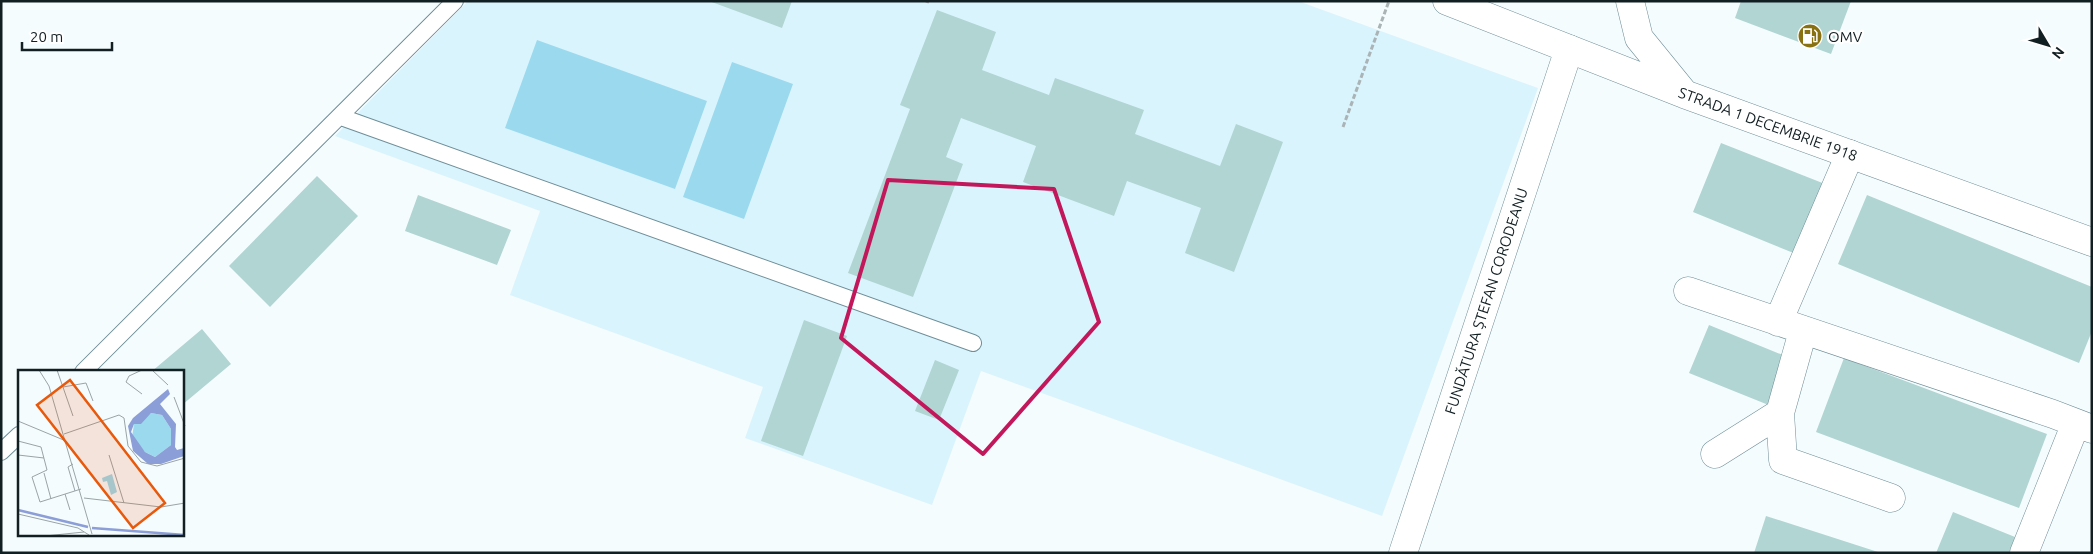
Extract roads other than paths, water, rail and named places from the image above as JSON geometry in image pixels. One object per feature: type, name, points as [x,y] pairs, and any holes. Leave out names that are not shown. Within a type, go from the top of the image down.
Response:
[{"type":"street","name":"STRADA 1 DECEMBRIE 1918","points":[[1447,1],[1684,94],[2092,242]]},
{"type":"street","points":[[1630,1],[1639,38],[1684,94]]},
{"type":"street","name":"FUNDĂTURA ȘTEFAN CORODEANU","points":[[1403,553],[1568,49]]},
{"type":"street","points":[[1850,154],[1790,326],[1780,413],[1783,460],[1890,498]]},
{"type":"street","points":[[1688,291],[2084,426],[2024,553]]},
{"type":"street","points":[[1715,454],[1780,413]]},
{"type":"lane","points":[[85,370],[341,117],[455,1]]},
{"type":"lane","points":[[341,117],[973,343]]},
{"type":"lane","points":[[1,452],[18,436]]},
{"type":"place","name":"OMV","points":[[1810,36]]}]
